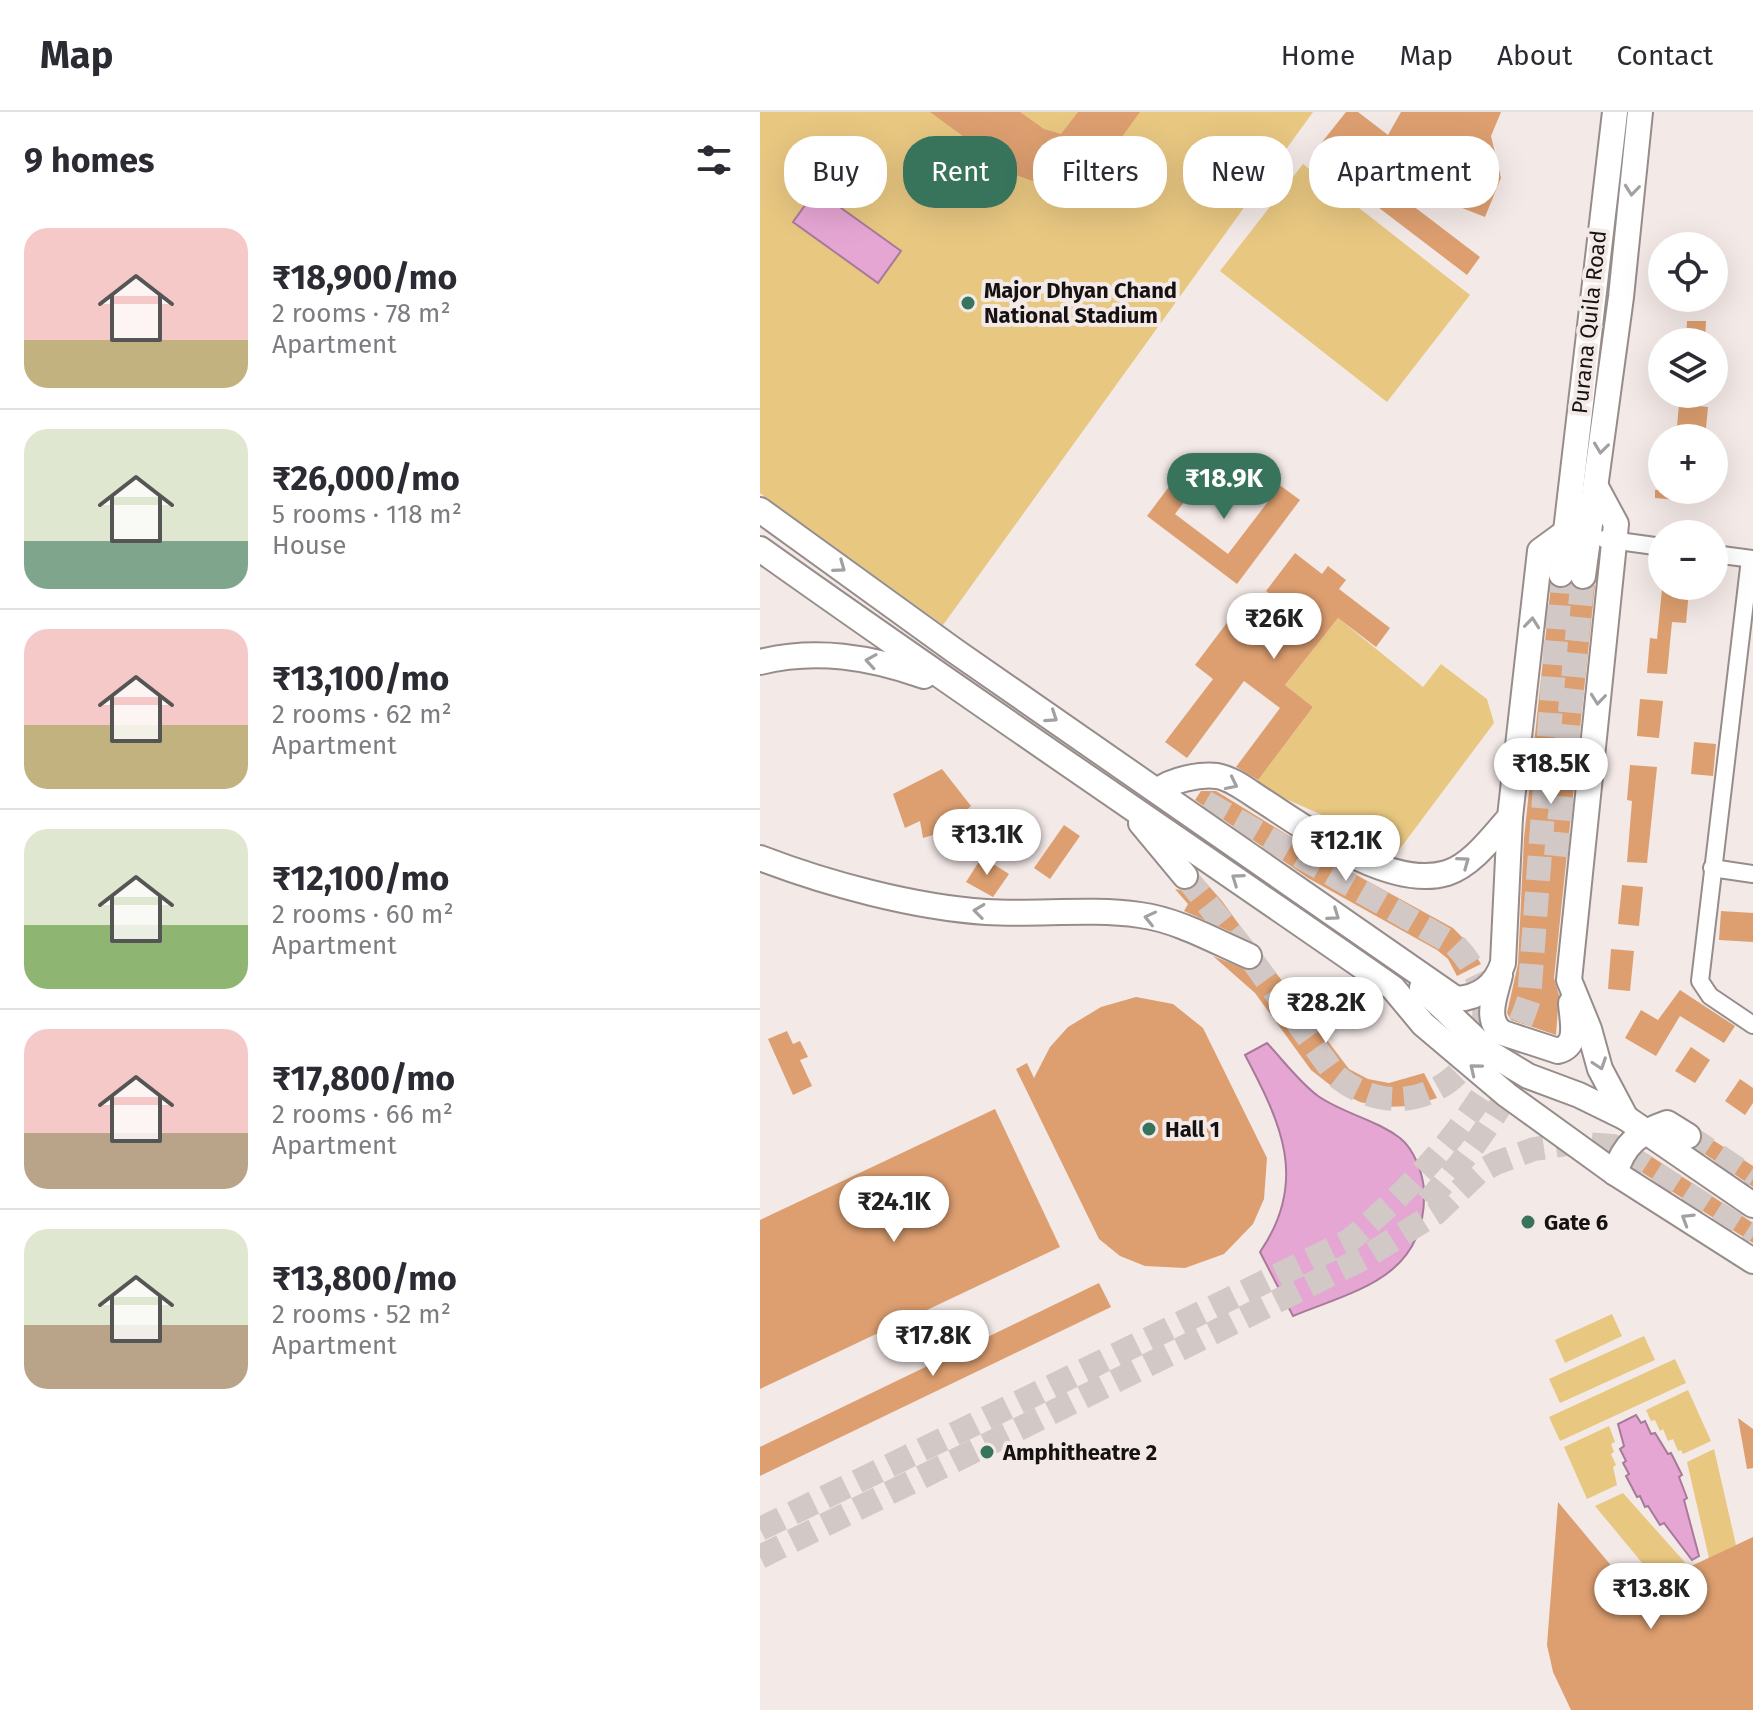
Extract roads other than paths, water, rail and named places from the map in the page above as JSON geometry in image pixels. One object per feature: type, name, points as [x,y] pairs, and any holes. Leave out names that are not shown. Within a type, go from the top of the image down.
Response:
[{"type":"main road","name":"Purana Quila Road","points":[[1577,534],[1615,112]]},
{"type":"main road","name":"Purana Quila Road","points":[[1577,534],[1596,487],[1640,112]]},
{"type":"main road","points":[[1577,534],[1540,551],[1510,817],[1503,963],[1492,1013],[1493,1025],[1499,1031],[1558,1051],[1567,1048],[1573,1036],[1569,980],[1616,524],[1596,487]]},
{"type":"main road","points":[[760,510],[955,651],[1456,999],[1483,992],[1496,979],[1503,963]]},
{"type":"main road","points":[[1572,575],[1577,534]]},
{"type":"main road","points":[[760,549],[946,681],[1393,988],[1423,1024],[1454,1053],[1615,1173],[1753,1261]]},
{"type":"main road","points":[[760,662],[786,656],[823,654],[889,664],[946,681]]},
{"type":"main road","points":[[1159,790],[1169,783],[1217,776],[1234,783],[1310,831],[1386,870],[1421,878],[1450,872],[1483,848],[1510,817]]},
{"type":"main road","points":[[1159,790],[1198,798]]},
{"type":"main road","points":[[1119,797],[1185,876]]},
{"type":"main road","points":[[760,858],[811,877],[921,902],[984,912],[1140,915],[1175,924],[1249,956]]},
{"type":"main road","points":[[1393,957],[1462,1030],[1490,1053],[1528,1076],[1579,1095],[1635,1125],[1753,1205]]},
{"type":"main road","points":[[1569,980],[1589,1029],[1600,1069],[1635,1125]]},
{"type":"main road","points":[[1635,1125],[1667,1123],[1688,1136]]},
{"type":"main road","points":[[1615,1173],[1635,1125]]},
{"type":"street","points":[[1577,534],[1648,545]]},
{"type":"street","points":[[1728,556],[1751,559],[1745,673],[1712,868],[1702,986],[1710,996],[1753,1025]]},
{"type":"street","points":[[1712,868],[1753,874]]},
{"type":"tunnel","points":[[760,1529],[1350,1240],[1432,1161],[1456,1132],[1498,1069],[1529,999],[1561,574]]},
{"type":"tunnel","points":[[1556,856],[1583,576]]},
{"type":"tunnel","points":[[1185,876],[1249,956],[1336,1076],[1371,1095],[1405,1099],[1436,1089],[1461,1070],[1478,1043],[1484,1011],[1477,978],[1455,945],[1198,798]]},
{"type":"tunnel","points":[[1427,1202],[1492,1119],[1518,1072],[1537,1023]]},
{"type":"tunnel","points":[[1688,1136],[1753,1179]]},
{"type":"tunnel","points":[[760,1557],[1364,1258],[1436,1213],[1478,1173],[1534,1149],[1574,1143],[1613,1146],[1753,1236]]},
{"type":"place","name":"Major Dhyan Chand National Stadium","points":[[968,303]]},
{"type":"place","name":"Hall 1","points":[[1149,1129]]},
{"type":"place","name":"Gate 6","points":[[1528,1222]]},
{"type":"place","name":"Amphitheatre 2","points":[[987,1452]]}]
